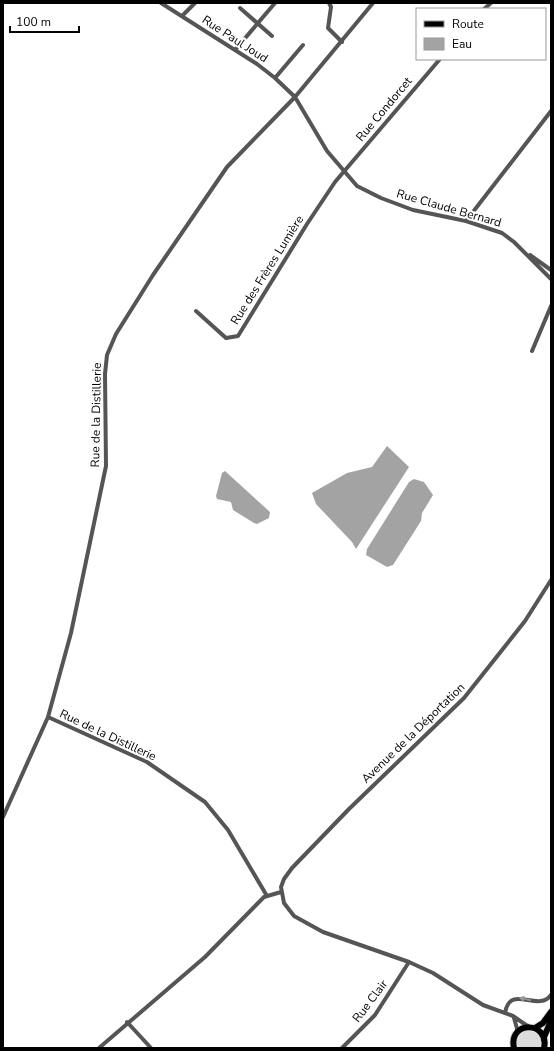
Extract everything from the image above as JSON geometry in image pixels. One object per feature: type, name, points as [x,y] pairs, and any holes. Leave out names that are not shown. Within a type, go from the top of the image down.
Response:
[{"type":"main road","points":[[514,1048],[514,1040],[518,1032],[542,1023],[551,1012]]},
{"type":"main road","points":[[544,1048],[544,1037],[551,1021]]},
{"type":"main road","points":[[532,1028],[544,1037]]},
{"type":"street","name":"Rue Paul Joud","points":[[161,3],[235,50],[275,78],[295,97]]},
{"type":"street","points":[[182,16],[195,3]]},
{"type":"street","points":[[235,50],[275,3]]},
{"type":"street","points":[[329,3],[331,7],[328,28],[342,42]]},
{"type":"street","name":"Rue de la Distillerie","points":[[3,817],[48,717],[71,633],[106,466],[105,374],[107,356],[116,334],[153,275],[227,167],[295,97],[374,3]]},
{"type":"street","points":[[240,8],[272,36]]},
{"type":"street","points":[[275,78],[303,45]]},
{"type":"street","name":"Rue Condorcet","points":[[344,172],[439,60]]},
{"type":"street","name":"Rue Claude Bernard","points":[[295,97],[327,152],[357,186],[381,198],[413,210],[466,221],[502,233],[522,249]]},
{"type":"street","points":[[466,221],[551,111]]},
{"type":"street","name":"Rue des Frères Lumière","points":[[196,311],[226,338],[238,336],[307,224],[344,172]]},
{"type":"street","points":[[522,249],[551,270]]},
{"type":"street","points":[[522,249],[551,279]]},
{"type":"street","points":[[532,351],[551,306]]},
{"type":"street","name":"Avenue de la Déportation","points":[[281,892],[284,879],[292,868],[349,809],[464,698],[525,620],[551,580]]},
{"type":"street","name":"Rue de la Distillerie","points":[[48,717],[147,762],[205,802],[228,830],[267,896]]},
{"type":"street","points":[[100,1048],[127,1022],[205,957],[267,896],[281,892],[284,903],[290,912],[312,926],[336,937],[409,962],[444,978],[483,1005],[512,1016],[532,1028]]},
{"type":"street","name":"Rue Clair","points":[[342,1048],[375,1015],[409,962]]},
{"type":"street","points":[[505,1013],[506,1007],[515,999],[526,998],[540,1002],[545,1001],[551,995]]},
{"type":"street","points":[[512,1016],[516,1022],[518,1032]]},
{"type":"street","points":[[127,1022],[151,1048]]},
{"type":"shaded area","points":[[529,1030],[539,1035],[541,1040],[540,1048],[518,1048],[517,1042],[519,1036],[523,1032]]},
{"type":"water","points":[[387,446],[409,467],[356,549],[352,542],[316,504],[312,493],[347,473],[372,467]]},
{"type":"water","points":[[225,471],[270,512],[269,518],[257,524],[254,523],[233,510],[231,502],[217,499],[216,496],[222,473]]},
{"type":"water","points":[[414,479],[424,482],[433,495],[422,513],[421,521],[393,565],[387,567],[366,555],[367,549],[409,482]]}]
